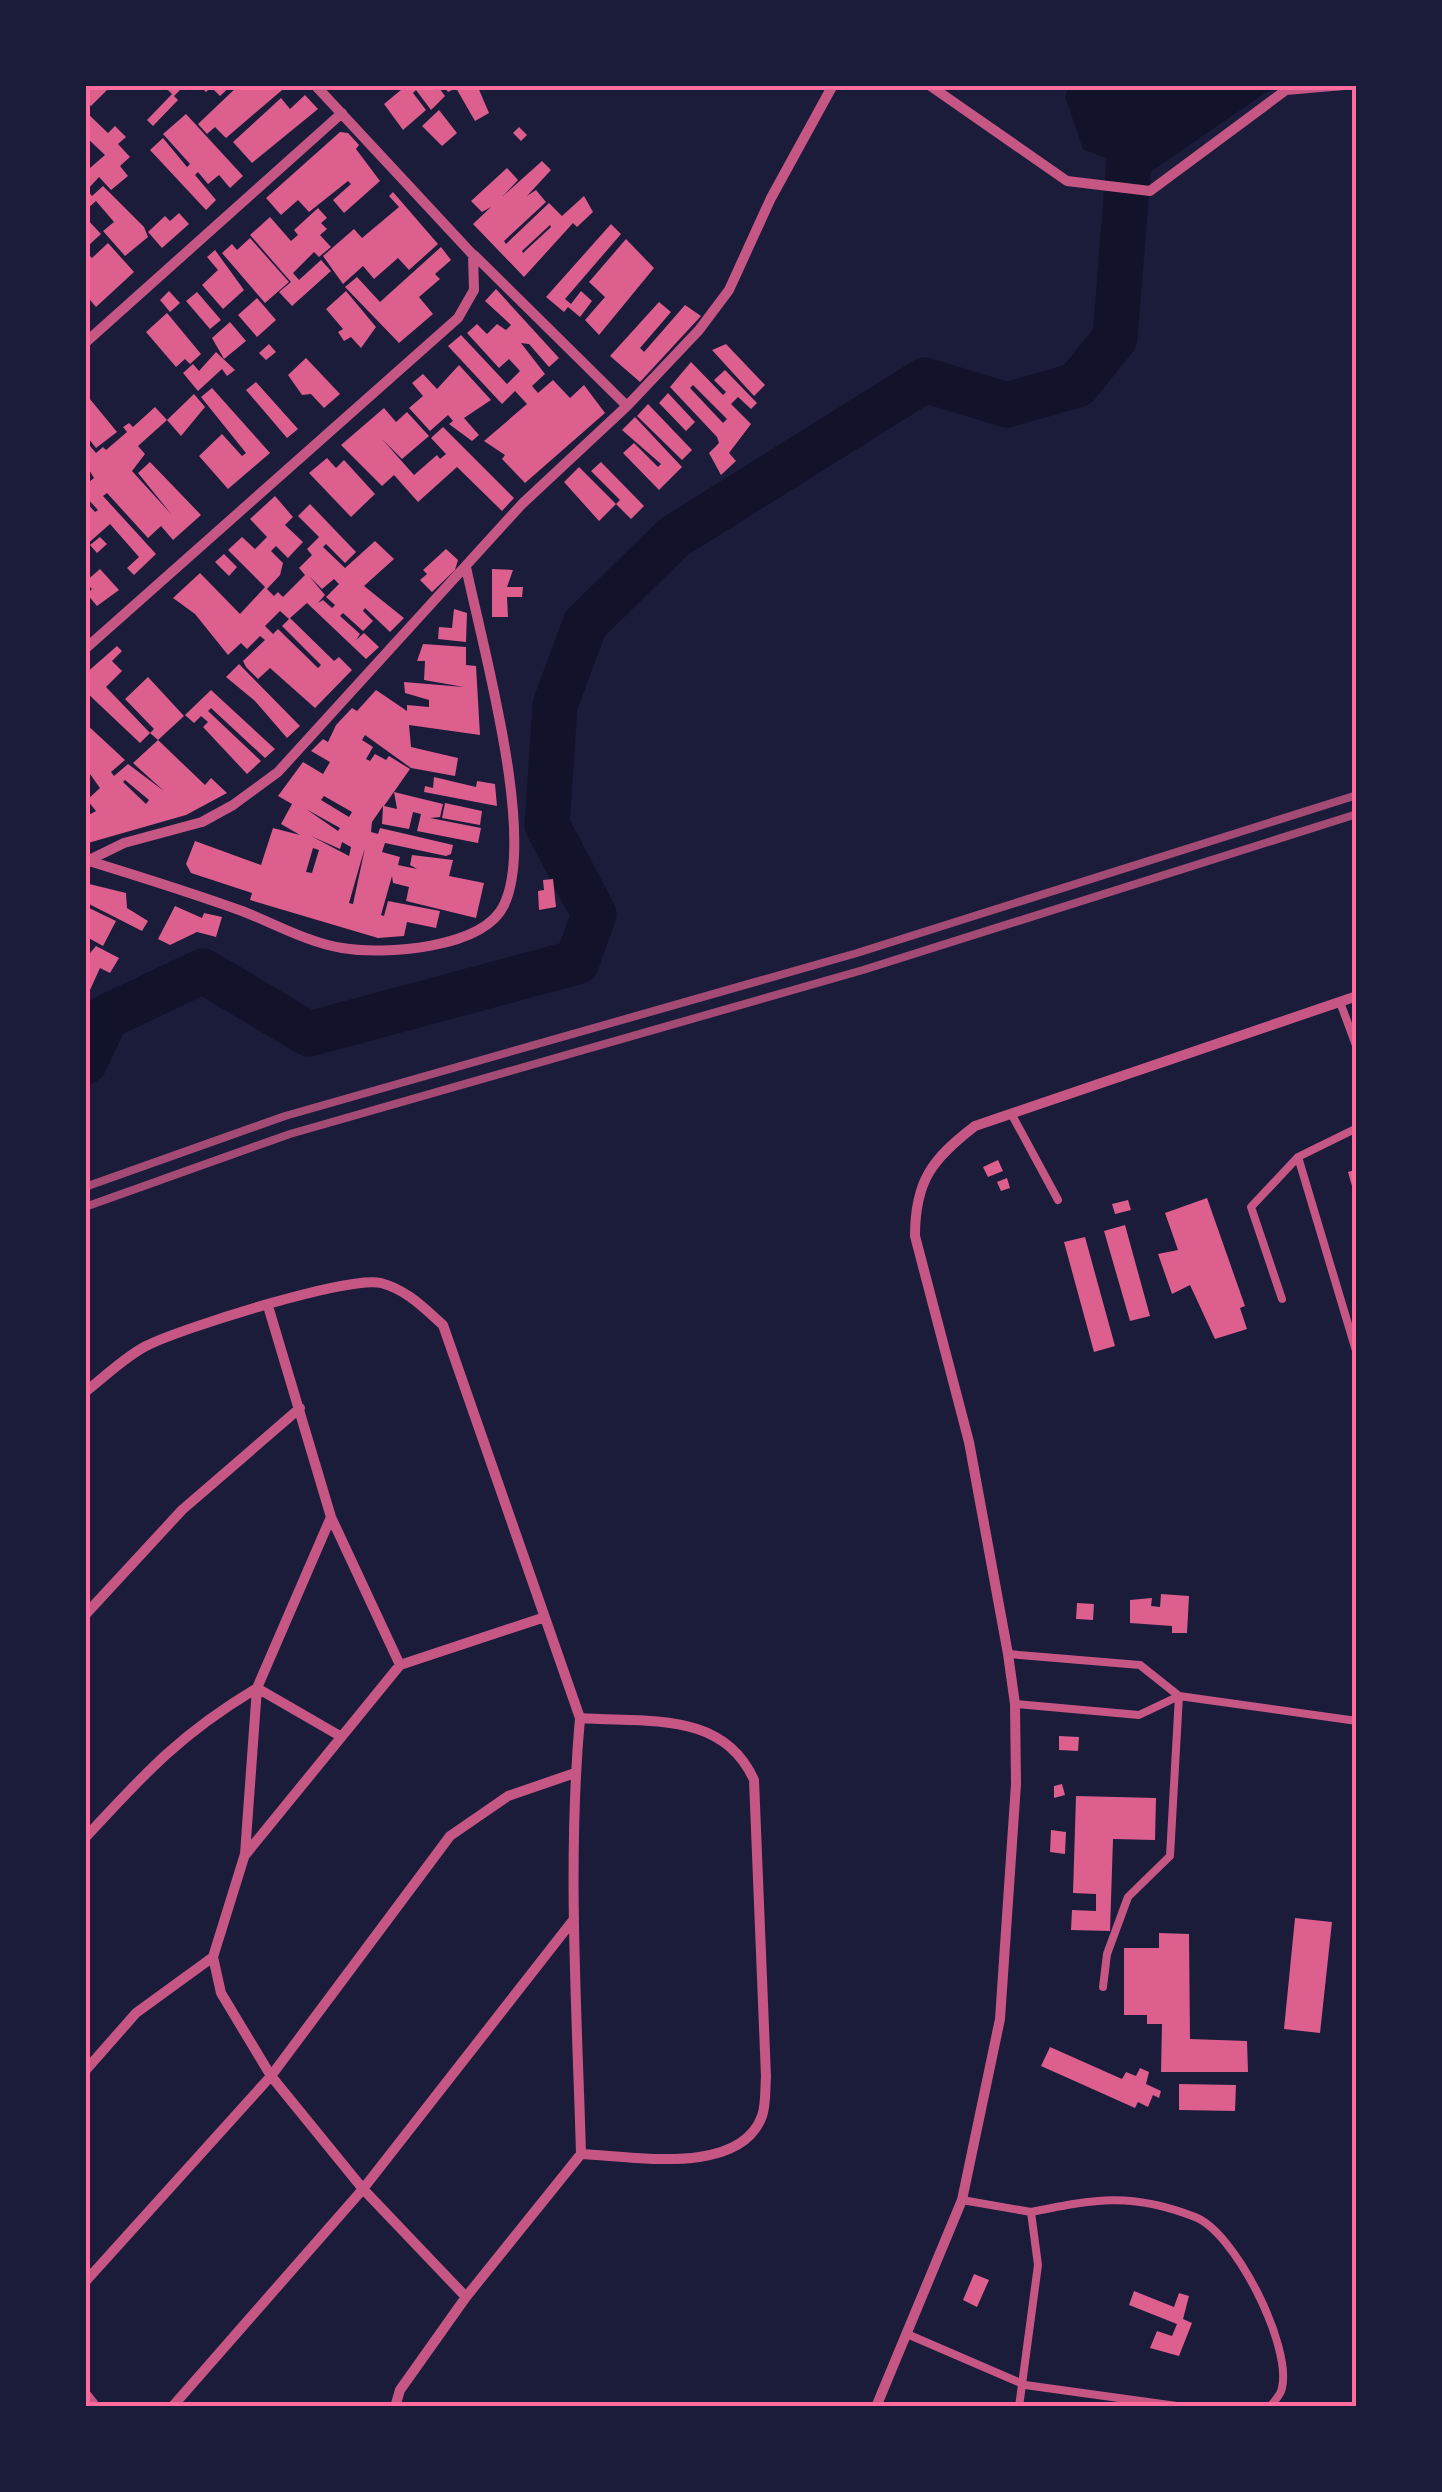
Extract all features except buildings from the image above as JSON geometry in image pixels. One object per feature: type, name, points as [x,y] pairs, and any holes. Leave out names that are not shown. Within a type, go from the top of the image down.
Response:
[{"type":"street","points":[[315,85],[473,254],[627,406]]},
{"type":"street","points":[[87,862],[124,844],[202,822],[278,772],[537,488],[627,406],[699,330],[729,290],[771,198],[832,85]]},
{"type":"street","points":[[930,85],[1067,181],[1150,191],[1286,90],[1344,85]]},
{"type":"street","points":[[85,342],[342,113]]},
{"type":"street","points":[[85,649],[458,318],[474,290],[473,254]]},
{"type":"street","points":[[87,862],[188,892],[338,948],[384,952],[437,944],[476,932],[492,921],[504,904],[515,837],[466,567]]},
{"type":"street","points":[[876,2407],[962,2200],[1000,2020],[1016,1784],[1016,1704],[1008,1654],[969,1442],[915,1236],[915,1202],[942,1150],[975,1126],[1357,996]]},
{"type":"street","points":[[85,1392],[149,1344],[340,1284],[377,1282],[408,1294],[444,1325],[542,1618],[580,1718],[575,1772],[574,1919],[581,2154],[466,2297],[400,2390],[395,2407]]},
{"type":"street","points":[[268,1306],[331,1517],[400,1666]]},
{"type":"street","points":[[85,1615],[182,1510],[300,1408]]},
{"type":"street","points":[[331,1517],[257,1688],[245,1854],[213,1957],[221,1992],[271,2076],[363,2188],[466,2297]]},
{"type":"street","points":[[245,1854],[400,1666],[542,1618]]},
{"type":"street","points":[[257,1688],[340,1736]]},
{"type":"street","points":[[85,1838],[168,1748],[257,1688]]},
{"type":"street","points":[[580,1718],[695,1726],[725,1737],[745,1758],[754,1780],[766,2077],[762,2116],[746,2141],[712,2158],[581,2154]]},
{"type":"street","points":[[85,2282],[271,2076],[450,1836],[508,1796],[575,1772]]},
{"type":"street","points":[[172,2407],[363,2188],[574,1919]]},
{"type":"street","points":[[85,2070],[136,2013],[213,1957]]},
{"type":"street","points":[[85,2393],[96,2407]]},
{"type":"lane","points":[[1340,1002],[1357,1048]]},
{"type":"lane","points":[[1012,1115],[1058,1200]]},
{"type":"lane","points":[[1282,1298],[1250,1207],[1298,1158],[1357,1128]]},
{"type":"lane","points":[[1298,1158],[1357,1354]]},
{"type":"lane","points":[[1008,1654],[1140,1665],[1179,1696],[1357,1721]]},
{"type":"lane","points":[[1016,1704],[1138,1716],[1179,1696]]},
{"type":"lane","points":[[1103,1987],[1106,1954],[1128,1897],[1170,1856],[1179,1696]]},
{"type":"lane","points":[[962,2200],[1031,2212],[1126,2197],[1200,2218],[1232,2253],[1272,2323],[1282,2365],[1282,2390],[1270,2407]]},
{"type":"lane","points":[[1018,2407],[1025,2386],[1038,2265],[1031,2212]]},
{"type":"lane","points":[[907,2334],[1025,2386],[1184,2407]]},
{"type":"shaded area","points":[[1070,85],[1277,85],[1147,174],[1083,149],[1065,96]]},
{"type":"waterway","points":[[85,1062],[106,1017],[203,971],[309,1034],[577,962],[594,914],[547,825],[555,705],[585,624],[674,537],[925,380],[1007,405],[1077,385],[1115,338],[1129,161],[1195,85]]},
{"type":"railway","points":[[85,1187],[285,1116],[857,953],[1357,795]]},
{"type":"railway","points":[[85,1207],[290,1134],[863,970],[1357,814]]}]
